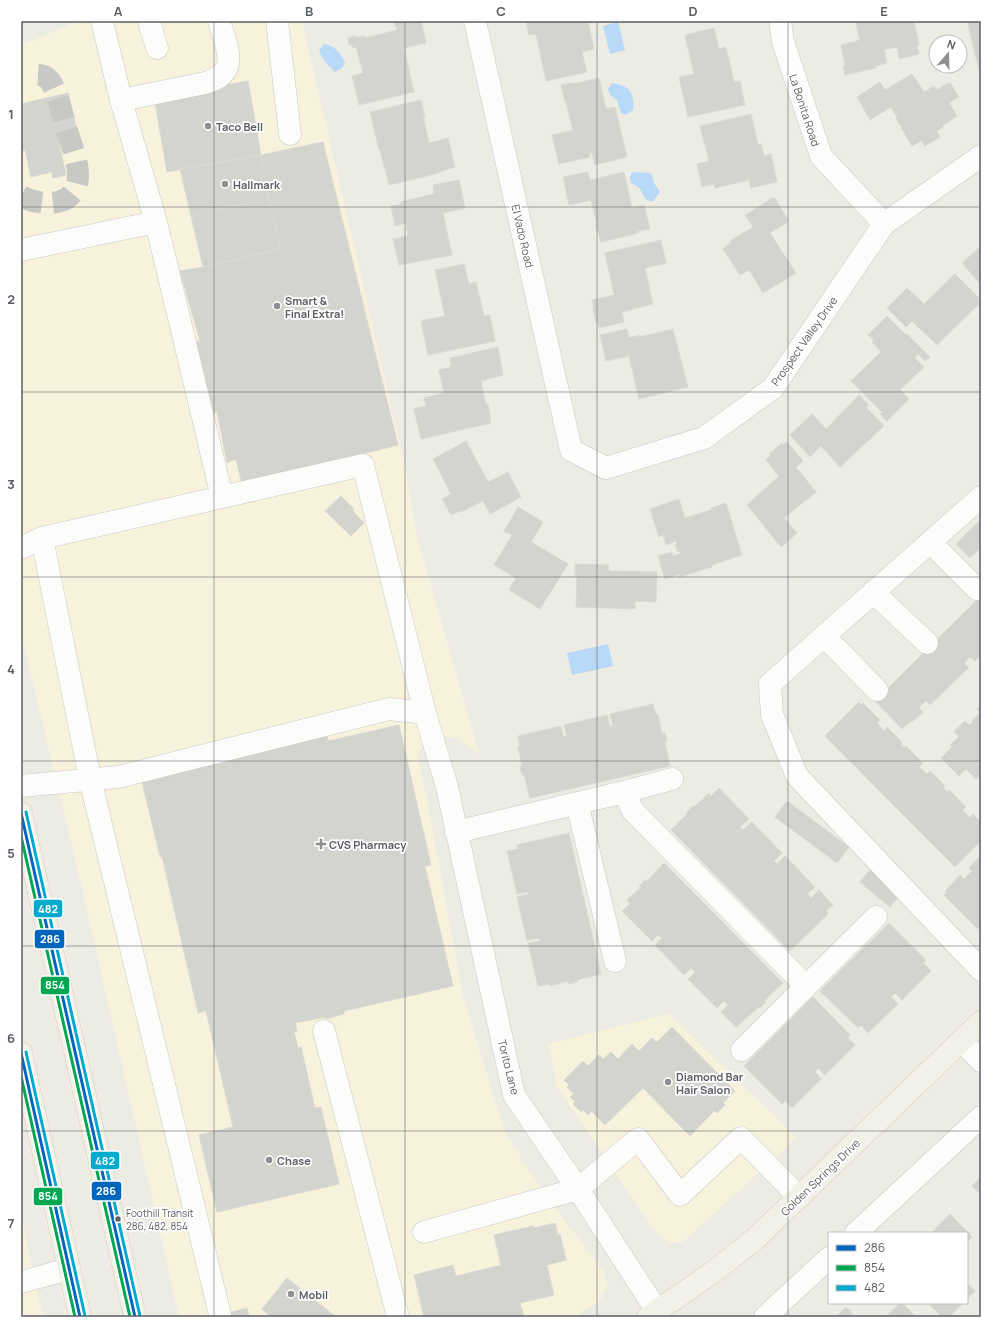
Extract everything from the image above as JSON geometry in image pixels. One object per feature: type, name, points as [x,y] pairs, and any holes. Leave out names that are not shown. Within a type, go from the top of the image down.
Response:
[{"type":"main road","points":[[21,813],[135,1317]]},
{"type":"main road","name":"Golden Springs Drive","points":[[653,1314],[712,1273],[742,1249],[799,1197],[981,1022]]},
{"type":"main road","points":[[21,1053],[80,1317]]},
{"type":"street","points":[[21,548],[42,538],[222,497],[156,222],[121,100],[102,21]]},
{"type":"street","points":[[150,21],[157,48]]},
{"type":"street","points":[[277,21],[290,134]]},
{"type":"street","name":"El Vado Road","points":[[475,21],[571,450]]},
{"type":"street","name":"La Bonita Road","points":[[780,21],[783,42],[821,156],[884,224]]},
{"type":"street","points":[[121,100],[214,81],[223,75],[229,60],[225,23]]},
{"type":"street","name":"Prospect Valley Drive","points":[[571,450],[606,468],[704,438],[773,388],[884,224],[981,156]]},
{"type":"street","points":[[21,250],[156,222]]},
{"type":"street","name":"Torito Lane","points":[[222,497],[363,465],[425,713],[447,787],[514,1095],[578,1189],[653,1314]]},
{"type":"street","points":[[981,497],[770,684],[772,715],[797,776],[981,970]]},
{"type":"street","points":[[42,538],[90,779],[220,1315]]},
{"type":"street","points":[[930,542],[977,589]]},
{"type":"street","points":[[873,592],[926,643]]},
{"type":"street","points":[[824,636],[877,690]]},
{"type":"street","points":[[21,786],[118,777],[389,709],[425,713]]},
{"type":"street","points":[[456,832],[672,779]]},
{"type":"street","points":[[624,792],[633,811],[806,986]]},
{"type":"street","points":[[577,803],[615,961]]},
{"type":"street","points":[[742,1050],[876,917]]},
{"type":"street","points":[[324,1031],[398,1317]]},
{"type":"street","points":[[962,1041],[981,1061]]},
{"type":"street","points":[[857,1232],[981,1117]]},
{"type":"street","points":[[424,1232],[578,1189],[638,1139],[680,1195],[741,1138],[799,1197]]},
{"type":"street","points":[[765,1317],[828,1259]]},
{"type":"street","points":[[21,1282],[69,1270]]},
{"type":"shaded area","points":[[78,21],[302,21],[406,470],[416,532],[480,757],[471,747],[458,740],[443,736],[425,745],[417,754],[427,799],[463,996],[505,1133],[551,1203],[605,1273],[607,1289],[599,1302],[574,1317],[179,1317],[83,893],[21,633],[21,45]]},
{"type":"shaded area","points":[[669,1014],[797,1138],[683,1242],[672,1243],[660,1238],[557,1087],[548,1044]]},
{"type":"shaded area","points":[[21,1214],[43,1317],[21,1317]]},
{"type":"water","points":[[618,22],[625,50],[610,54],[603,26]]},
{"type":"water","points":[[324,44],[337,50],[345,63],[342,68],[335,72],[320,53],[319,50]]},
{"type":"water","points":[[612,83],[627,88],[632,95],[633,110],[625,115],[621,113],[617,100],[610,95],[608,89]]},
{"type":"water","points":[[632,173],[649,173],[652,175],[654,183],[660,192],[653,201],[647,200],[641,190],[631,183],[630,177]]},
{"type":"water","points":[[608,644],[613,666],[572,675],[567,653]]},
{"type":"building","points":[[394,21],[421,21],[426,43],[404,48],[414,92],[359,105],[352,76],[363,73],[356,47],[353,48],[352,45],[349,45],[348,38],[364,36],[365,38],[397,30]]},
{"type":"building","points":[[526,21],[588,21],[594,49],[582,52],[587,72],[546,81],[536,34],[529,35]]},
{"type":"building","points":[[855,21],[914,21],[919,45],[917,45],[919,54],[899,59],[897,47],[884,50],[887,63],[875,66],[876,68],[845,75],[841,45],[860,40]]},
{"type":"building","points":[[967,21],[981,21],[980,74]]},
{"type":"building","points":[[714,28],[719,49],[726,47],[734,82],[740,81],[745,105],[688,117],[679,77],[694,74],[685,35]]},
{"type":"building","points":[[912,74],[924,92],[934,86],[937,90],[950,82],[959,97],[949,103],[957,116],[937,131],[940,137],[925,146],[921,141],[912,146],[891,107],[870,120],[857,97],[880,82],[885,90]]},
{"type":"building","points":[[599,78],[606,109],[615,107],[627,157],[595,165],[592,153],[589,153],[590,157],[559,164],[552,135],[573,130],[561,85]]},
{"type":"building","name":"Taco Bell","points":[[248,81],[261,155],[167,172],[154,97]]},
{"type":"building","points":[[68,93],[79,138],[59,143],[66,175],[53,178],[52,172],[31,177],[25,150],[21,151],[21,104]]},
{"type":"building","points":[[421,100],[429,143],[448,138],[455,167],[439,173],[389,185],[370,112]]},
{"type":"building","points":[[751,114],[758,145],[761,144],[764,156],[771,154],[777,182],[751,188],[749,180],[715,188],[714,184],[702,187],[697,164],[709,161],[700,126]]},
{"type":"building","name":"Smart & Final Extra!","points":[[323,142],[398,445],[242,484],[236,459],[227,463],[217,412],[209,413],[192,344],[200,341],[180,271],[280,249],[261,155]]},
{"type":"building","name":"Hallmark","points":[[261,155],[269,198],[191,216],[180,169]]},
{"type":"building","points":[[588,172],[590,180],[624,172],[632,208],[644,205],[650,229],[601,242],[595,224],[597,224],[591,200],[569,205],[563,177]]},
{"type":"building","points":[[459,180],[465,208],[443,213],[452,255],[399,265],[393,239],[408,236],[406,223],[395,226],[391,206],[401,204],[400,202],[434,194],[433,185]]},
{"type":"building","points":[[774,197],[789,221],[770,233],[796,273],[763,293],[749,270],[740,275],[723,249],[731,243],[730,241],[753,227],[745,215]]},
{"type":"building","points":[[269,198],[280,249],[203,267],[191,216]]},
{"type":"building","points":[[661,240],[666,263],[645,268],[653,304],[622,312],[624,322],[599,328],[598,323],[596,323],[592,300],[614,295],[605,253]]},
{"type":"building","points":[[981,246],[981,285],[962,263]]},
{"type":"building","points":[[464,264],[469,284],[476,282],[484,316],[490,315],[495,341],[428,355],[421,321],[445,316],[435,270]]},
{"type":"building","points":[[955,274],[981,300],[981,302],[937,345],[912,321],[906,327],[887,308],[907,288],[924,304]]},
{"type":"building","points":[[887,316],[930,357],[925,361],[918,354],[915,358],[924,367],[900,390],[909,399],[887,421],[880,414],[882,412],[851,381],[881,352],[872,342],[874,340],[868,335]]},
{"type":"building","points":[[627,329],[629,338],[673,329],[688,387],[639,399],[629,356],[606,361],[600,335]]},
{"type":"building","points":[[498,347],[503,375],[481,381],[486,405],[488,404],[491,423],[421,439],[414,409],[426,406],[424,398],[444,393],[439,370],[451,367],[450,358]]},
{"type":"building","points":[[859,395],[869,405],[866,407],[884,426],[840,467],[821,446],[810,457],[790,435],[812,414],[826,429]]},
{"type":"building","points":[[466,441],[488,482],[508,472],[521,497],[490,514],[483,501],[461,512],[460,511],[451,515],[442,499],[451,494],[433,459]]},
{"type":"building","points":[[787,442],[803,461],[796,467],[816,492],[784,518],[797,533],[781,547],[747,505],[779,476],[766,460],[770,456],[769,454],[782,443],[783,445]]},
{"type":"building","points":[[341,496],[354,509],[352,510],[364,523],[351,536],[325,511]]},
{"type":"building","points":[[679,499],[685,518],[711,510],[711,508],[726,503],[742,555],[712,565],[712,567],[679,577],[679,574],[665,579],[658,556],[672,552],[673,556],[681,553],[680,551],[678,552],[675,545],[677,544],[676,541],[666,545],[663,535],[659,537],[650,509]]},
{"type":"building","points":[[518,507],[543,522],[531,542],[568,564],[540,609],[509,590],[516,578],[494,565],[512,535],[504,531]]},
{"type":"building","points":[[981,519],[981,548],[970,558],[956,544]]},
{"type":"building","points":[[575,564],[609,565],[608,571],[657,572],[656,602],[635,601],[635,609],[576,607],[577,577],[575,577]]},
{"type":"building","points":[[981,596],[981,655],[975,661],[970,657],[964,663],[969,667],[930,705],[926,701],[919,707],[923,712],[902,729],[875,701]]},
{"type":"building","points":[[859,702],[861,705],[863,703],[880,720],[877,723],[884,731],[887,727],[902,742],[901,744],[904,748],[906,746],[923,763],[919,767],[927,774],[930,771],[945,786],[943,788],[947,792],[949,790],[966,807],[962,810],[970,818],[973,814],[981,823],[981,841],[955,867],[825,736]]},
{"type":"building","points":[[653,704],[656,715],[658,714],[662,733],[665,733],[670,766],[530,798],[520,766],[522,766],[518,747],[520,746],[518,736],[561,726],[563,737],[567,736],[564,725],[607,715],[610,727],[613,726],[610,714]]},
{"type":"building","points":[[981,705],[981,776],[980,775],[976,779],[966,769],[959,776],[941,758],[952,747],[950,745],[959,737],[954,731],[965,721],[969,725],[973,722],[972,721],[980,713],[977,709]]},
{"type":"building","points":[[399,725],[431,865],[425,866],[453,986],[344,1011],[344,1014],[325,1019],[325,1017],[295,1023],[297,1031],[294,1032],[298,1048],[301,1047],[315,1108],[321,1107],[339,1184],[217,1212],[199,1135],[233,1127],[206,1011],[198,1013],[162,856],[160,857],[141,778],[327,736],[328,741]]},
{"type":"building","points":[[719,788],[749,819],[740,827],[743,830],[752,822],[782,853],[774,861],[777,864],[785,856],[815,887],[807,894],[811,898],[819,890],[833,905],[826,911],[828,914],[790,951],[671,830],[693,806],[694,807],[709,793],[711,796]]},
{"type":"building","points":[[787,801],[849,847],[837,863],[775,817]]},
{"type":"building","points":[[569,833],[601,974],[577,980],[577,982],[569,984],[568,981],[550,986],[549,984],[538,986],[528,943],[540,941],[539,938],[527,940],[517,897],[529,894],[528,892],[517,894],[507,851],[518,849],[517,845]]},
{"type":"building","points":[[981,855],[981,926],[978,929],[944,895],[946,893],[945,891],[960,875],[964,879],[972,871],[969,868]]},
{"type":"building","points":[[664,863],[783,983],[764,1001],[766,1002],[760,1008],[759,1007],[736,1027],[721,1012],[728,1005],[724,1001],[717,1008],[688,979],[695,972],[691,968],[684,975],[655,945],[662,938],[658,935],[652,941],[622,911],[630,904],[627,900],[641,887],[639,886],[645,880],[647,881]]},
{"type":"building","points":[[872,867],[902,892],[890,907],[860,882]]},
{"type":"building","points":[[889,923],[926,960],[923,963],[931,971],[902,1000],[895,993],[891,997],[898,1004],[868,1033],[861,1025],[858,1028],[820,991]]},
{"type":"building","points":[[813,997],[850,1035],[848,1038],[855,1045],[825,1075],[818,1068],[815,1072],[821,1079],[792,1108],[785,1101],[782,1104],[744,1066]]},
{"type":"building","points":[[672,1027],[735,1091],[723,1103],[725,1105],[717,1113],[714,1111],[690,1136],[643,1088],[605,1125],[591,1111],[588,1115],[583,1110],[581,1112],[573,1104],[575,1102],[570,1097],[574,1094],[567,1087],[569,1085],[564,1080],[583,1061],[588,1066],[599,1055],[603,1059],[611,1052],[618,1059],[632,1044],[639,1051],[652,1038],[657,1042]]},
{"type":"building","points":[[981,1177],[981,1195],[972,1186]]},
{"type":"building","points":[[950,1214],[967,1232],[932,1232]]},
{"type":"building","points":[[555,1223],[558,1235],[560,1234],[566,1260],[547,1265],[554,1295],[520,1303],[524,1317],[424,1317],[414,1275],[453,1265],[456,1276],[501,1265],[494,1235],[533,1226],[534,1228]]},
{"type":"building","points":[[968,1233],[972,1237],[968,1241]]},
{"type":"building","name":"Mobil","points":[[287,1278],[336,1317],[271,1317],[262,1309]]},
{"type":"building","points":[[968,1284],[975,1291],[968,1298]]},
{"type":"building","points":[[899,1304],[903,1304],[916,1317],[885,1317]]},
{"type":"building","points":[[929,1304],[962,1304],[949,1317],[942,1317]]},
{"type":"building","points":[[846,1307],[855,1317],[836,1317]]},
{"type":"building","points":[[247,1308],[249,1317],[212,1317],[220,1315]]},
{"type":"tunnel","points":[[21,196],[30,200],[49,203],[66,199],[73,193],[77,185],[78,174],[75,155],[53,86],[50,81],[43,76],[30,75]]},
{"type":"transit line","name":"482","points":[[26,812],[140,1316]]},
{"type":"transit line","name":"286","points":[[21,813],[135,1317]]},
{"type":"transit line","name":"854","points":[[21,836],[130,1317]]},
{"type":"transit line","name":"482","points":[[26,1052],[85,1316]]},
{"type":"transit line","name":"286","points":[[21,1053],[80,1317]]},
{"type":"transit line","name":"854","points":[[21,1076],[75,1317]]},
{"type":"place","name":"Taco Bell","points":[[208,126]]},
{"type":"place","name":"Hallmark","points":[[225,184]]},
{"type":"place","name":"Smart & Final Extra!","points":[[277,306]]},
{"type":"place","name":"CVS Pharmacy","points":[[321,844]]},
{"type":"place","name":"Diamond Bar Hair Salon","points":[[668,1082]]},
{"type":"place","name":"Chase","points":[[269,1160]]},
{"type":"place","name":"Foothill Transit 286, 482, 854","points":[[118,1219]]},
{"type":"place","name":"Mobil","points":[[291,1294]]}]
